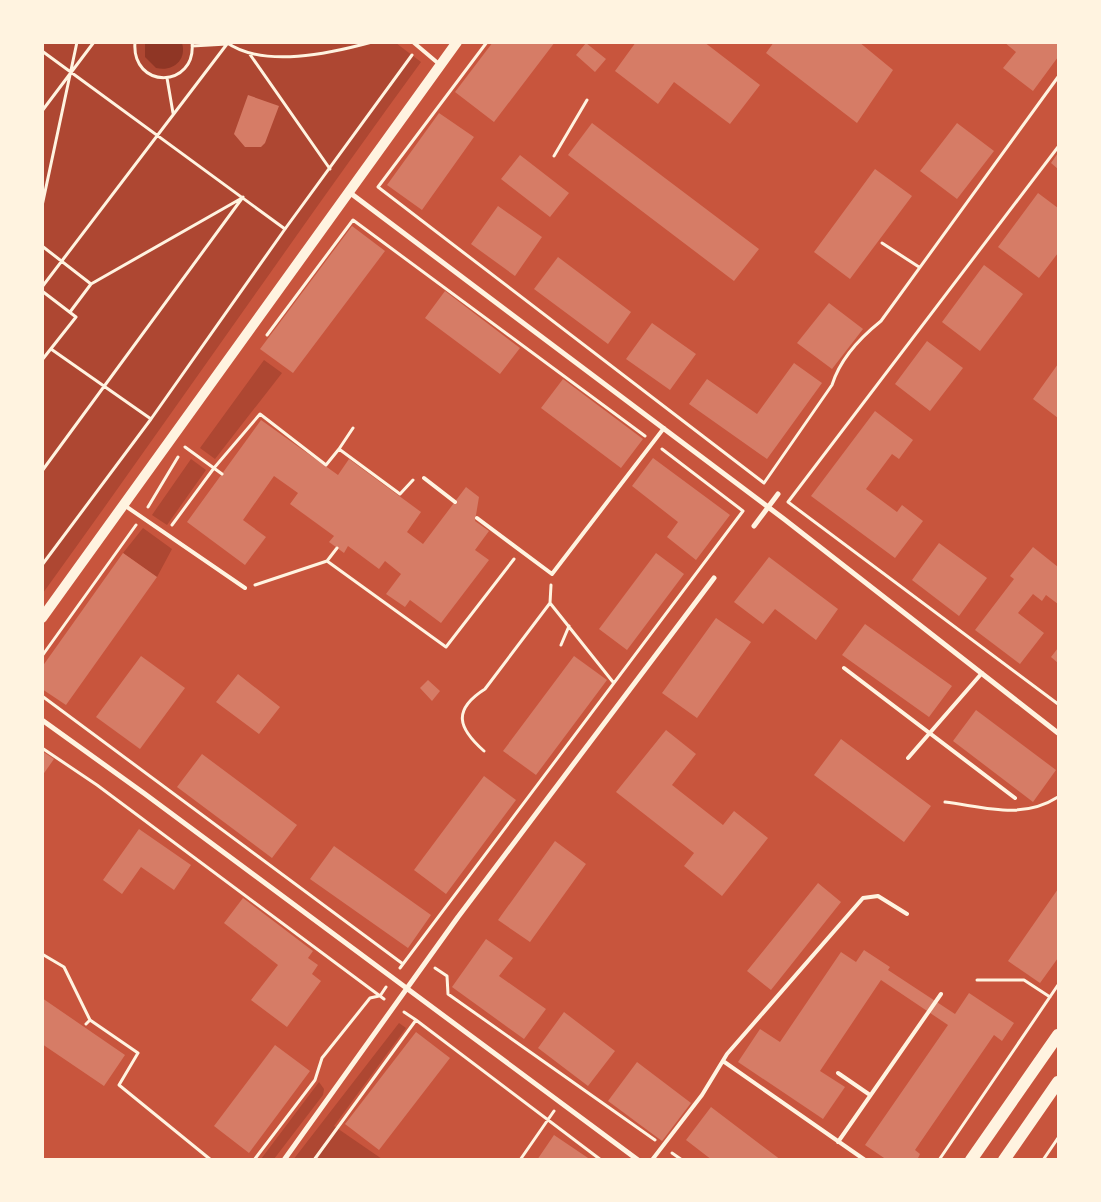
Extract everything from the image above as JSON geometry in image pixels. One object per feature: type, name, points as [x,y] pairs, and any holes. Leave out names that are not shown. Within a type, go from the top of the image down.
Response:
[{"type":"main road","points":[[42,618],[457,42]]},
{"type":"main road","points":[[971,1160],[1058,1035]]},
{"type":"main road","points":[[1004,1160],[1058,1082]]},
{"type":"street","points":[[349,192],[768,507],[1058,733]]},
{"type":"street","points":[[754,526],[778,494]]},
{"type":"street","points":[[284,1160],[464,909],[714,578]]},
{"type":"street","points":[[42,720],[408,988],[638,1160]]},
{"type":"lane","points":[[413,42],[441,65]]},
{"type":"lane","points":[[477,518],[552,574],[664,428]]},
{"type":"lane","points":[[424,478],[455,502]]},
{"type":"lane","points":[[124,505],[245,588]]},
{"type":"lane","points":[[844,668],[1015,798]]},
{"type":"lane","points":[[908,758],[982,673]]},
{"type":"lane","points":[[652,1160],[702,1095],[723,1061],[863,898],[878,896],[907,914]]},
{"type":"lane","points":[[838,1142],[941,994]]},
{"type":"lane","points":[[723,1061],[865,1160]]},
{"type":"lane","points":[[838,1073],[870,1095]]},
{"type":"path","points":[[42,206],[78,42]]},
{"type":"path","points":[[42,111],[94,42]]},
{"type":"path","points":[[135,42],[137,61],[142,68],[149,74],[167,78],[176,75],[190,61],[192,44],[226,43],[248,52],[280,56],[316,55],[372,42]]},
{"type":"path","points":[[487,42],[378,187],[764,483],[832,384],[837,370],[866,333],[882,321],[919,267],[1058,77]]},
{"type":"path","points":[[42,287],[226,43]]},
{"type":"path","points":[[42,565],[151,418],[418,46]]},
{"type":"path","points":[[42,51],[285,229]]},
{"type":"path","points":[[248,52],[330,169]]},
{"type":"path","points":[[167,78],[173,114]]},
{"type":"path","points":[[554,156],[587,100]]},
{"type":"path","points":[[1058,147],[788,502],[1058,704]]},
{"type":"path","points":[[70,312],[91,284],[243,197]]},
{"type":"path","points":[[42,471],[243,197]]},
{"type":"path","points":[[254,1160],[316,1080],[322,1058],[370,998],[380,996],[743,511],[353,220],[266,336]]},
{"type":"path","points":[[882,243],[919,267]]},
{"type":"path","points":[[42,246],[91,284]]},
{"type":"path","points":[[42,291],[76,318],[42,360]]},
{"type":"path","points":[[52,349],[151,418]]},
{"type":"path","points":[[166,534],[214,468],[260,414],[326,465],[354,428]]},
{"type":"path","points":[[42,656],[142,517],[190,439]]},
{"type":"path","points":[[185,447],[222,474]]},
{"type":"path","points":[[339,448],[400,494],[418,473],[424,478]]},
{"type":"path","points":[[245,588],[327,561],[337,548]]},
{"type":"path","points":[[327,561],[446,647],[520,550]]},
{"type":"path","points":[[484,751],[470,738],[462,723],[463,708],[470,699],[484,689],[550,603],[552,574]]},
{"type":"path","points":[[550,603],[614,682]]},
{"type":"path","points":[[560,645],[569,626]]},
{"type":"path","points":[[42,696],[403,964]]},
{"type":"path","points":[[42,748],[97,785],[395,1007]]},
{"type":"path","points":[[946,802],[1020,812],[1046,805],[1058,797]]},
{"type":"path","points":[[413,952],[446,976],[448,994],[682,1160]]},
{"type":"path","points":[[42,954],[64,967],[90,1020],[138,1052],[119,1085],[211,1160]]},
{"type":"path","points":[[977,980],[1024,980],[1050,996]]},
{"type":"path","points":[[939,1160],[1058,985]]},
{"type":"path","points":[[86,1024],[90,1020]]},
{"type":"path","points":[[314,1160],[416,1020],[601,1160]]},
{"type":"path","points":[[520,1160],[561,1101]]},
{"type":"path","points":[[1043,1160],[1058,1138]]},
{"type":"shaded area","points":[[43,43],[396,43],[421,62],[43,593]]},
{"type":"shaded area","points":[[145,43],[182,43],[182,55],[173,66],[162,69],[156,68],[145,57]]},
{"type":"shaded area","points":[[264,360],[282,373],[215,459],[200,448]]},
{"type":"shaded area","points":[[191,459],[206,470],[167,525],[152,515]]},
{"type":"shaded area","points":[[143,528],[172,549],[157,577],[123,553]]},
{"type":"shaded area","points":[[399,1023],[406,1028],[334,1126],[382,1159],[293,1160]]},
{"type":"shaded area","points":[[319,1082],[324,1089],[323,1095],[274,1159],[261,1159]]},
{"type":"building","points":[[493,42],[555,42],[494,122],[455,92]]},
{"type":"building","points":[[636,42],[704,42],[760,85],[730,124],[674,82],[658,104],[615,71]]},
{"type":"building","points":[[774,42],[859,42],[893,70],[857,123],[766,53]]},
{"type":"building","points":[[1004,42],[1058,42],[1058,57],[1033,91],[1003,68],[1016,52]]},
{"type":"building","points":[[586,43],[606,59],[595,72],[576,55]]},
{"type":"building","points":[[248,95],[279,106],[265,143],[261,147],[245,147],[234,134]]},
{"type":"building","points":[[439,113],[474,137],[422,210],[387,185]]},
{"type":"building","points":[[592,123],[759,249],[734,281],[568,155]]},
{"type":"building","points":[[957,123],[994,151],[957,199],[920,171]]},
{"type":"building","points":[[1058,153],[1058,169],[1051,163]]},
{"type":"building","points":[[520,155],[569,193],[550,217],[501,179]]},
{"type":"building","points":[[875,169],[912,196],[850,279],[814,252]]},
{"type":"building","points":[[1038,193],[1058,208],[1058,253],[1039,278],[998,247]]},
{"type":"building","points":[[498,206],[542,237],[515,276],[471,244]]},
{"type":"building","points":[[352,226],[385,251],[293,373],[260,349]]},
{"type":"building","points":[[558,257],[631,312],[608,344],[534,289]]},
{"type":"building","points":[[984,265],[1023,294],[980,351],[942,322]]},
{"type":"building","points":[[445,291],[520,348],[500,374],[425,318]]},
{"type":"building","points":[[829,303],[863,329],[832,369],[797,343]]},
{"type":"building","points":[[652,323],[696,354],[670,390],[626,359]]},
{"type":"building","points":[[927,341],[963,368],[930,411],[895,384]]},
{"type":"building","points":[[794,363],[822,383],[767,459],[689,404],[707,379],[757,414]]},
{"type":"building","points":[[1058,364],[1058,418],[1033,399]]},
{"type":"building","points":[[563,379],[643,439],[621,468],[541,408]]},
{"type":"building","points":[[875,411],[913,440],[899,459],[892,454],[866,489],[897,512],[902,505],[923,521],[895,558],[811,496]]},
{"type":"building","points":[[261,420],[338,475],[349,459],[421,512],[407,532],[423,544],[466,487],[479,497],[475,521],[489,531],[475,550],[489,560],[441,623],[410,600],[405,607],[386,594],[401,574],[385,561],[379,569],[348,546],[344,553],[329,542],[334,536],[290,504],[298,493],[274,476],[243,520],[266,537],[245,565],[187,522]]},
{"type":"building","points":[[653,458],[730,515],[696,560],[667,537],[678,522],[632,486]]},
{"type":"building","points":[[939,543],[987,578],[959,616],[912,580]]},
{"type":"building","points":[[1033,547],[1058,567],[1058,604],[1046,595],[1042,601],[1033,594],[1018,613],[1044,633],[1020,664],[975,630],[1014,579],[1010,576]]},
{"type":"building","points":[[123,553],[157,577],[66,705],[42,689],[42,667]]},
{"type":"building","points":[[656,553],[684,574],[627,650],[599,629]]},
{"type":"building","points":[[769,557],[838,609],[816,640],[775,609],[763,624],[734,602]]},
{"type":"building","points":[[716,618],[751,642],[697,718],[662,693]]},
{"type":"building","points":[[865,624],[952,686],[929,717],[842,655]]},
{"type":"building","points":[[1058,648],[1058,663],[1051,657]]},
{"type":"building","points":[[141,656],[185,688],[140,749],[96,717]]},
{"type":"building","points":[[574,656],[607,680],[536,775],[503,751]]},
{"type":"building","points":[[238,674],[280,707],[259,734],[216,702]]},
{"type":"building","points":[[428,680],[440,691],[432,701],[420,688]]},
{"type":"building","points":[[976,710],[1056,770],[1033,802],[953,741]]},
{"type":"building","points":[[666,730],[696,754],[672,785],[723,825],[734,811],[768,838],[722,896],[684,866],[694,853],[616,792]]},
{"type":"building","points":[[841,739],[931,806],[904,842],[814,775]]},
{"type":"building","points":[[42,751],[54,759],[42,776]]},
{"type":"building","points":[[202,754],[297,825],[272,858],[177,787]]},
{"type":"building","points":[[484,776],[516,800],[446,894],[414,870]]},
{"type":"building","points":[[139,829],[191,865],[174,890],[141,867],[122,894],[103,880]]},
{"type":"building","points":[[555,841],[586,864],[530,942],[498,920]]},
{"type":"building","points":[[334,846],[431,915],[408,948],[310,879]]},
{"type":"building","points":[[818,883],[841,902],[771,990],[747,971]]},
{"type":"building","points":[[1058,889],[1058,958],[1040,983],[1008,961]]},
{"type":"building","points":[[243,898],[313,951],[308,958],[318,965],[312,974],[321,981],[287,1027],[251,1000],[278,965],[224,923]]},
{"type":"building","points":[[486,939],[513,958],[499,976],[546,1009],[524,1039],[452,987]]},
{"type":"building","points":[[864,950],[890,967],[888,970],[955,1014],[969,993],[1014,1023],[1002,1041],[994,1035],[915,1150],[920,1154],[917,1160],[887,1160],[865,1145],[948,1025],[881,980],[820,1071],[845,1087],[823,1119],[738,1062],[760,1029],[780,1042],[841,952],[856,962]]},
{"type":"building","points":[[42,998],[125,1055],[104,1086],[42,1044]]},
{"type":"building","points":[[564,1012],[615,1051],[588,1086],[538,1048]]},
{"type":"building","points":[[416,1032],[450,1058],[379,1150],[345,1124]]},
{"type":"building","points":[[275,1045],[310,1071],[249,1153],[214,1126]]},
{"type":"building","points":[[637,1062],[691,1103],[662,1141],[608,1101]]},
{"type":"building","points":[[711,1107],[781,1160],[712,1160],[686,1140]]},
{"type":"building","points":[[554,1135],[591,1160],[537,1160]]}]
